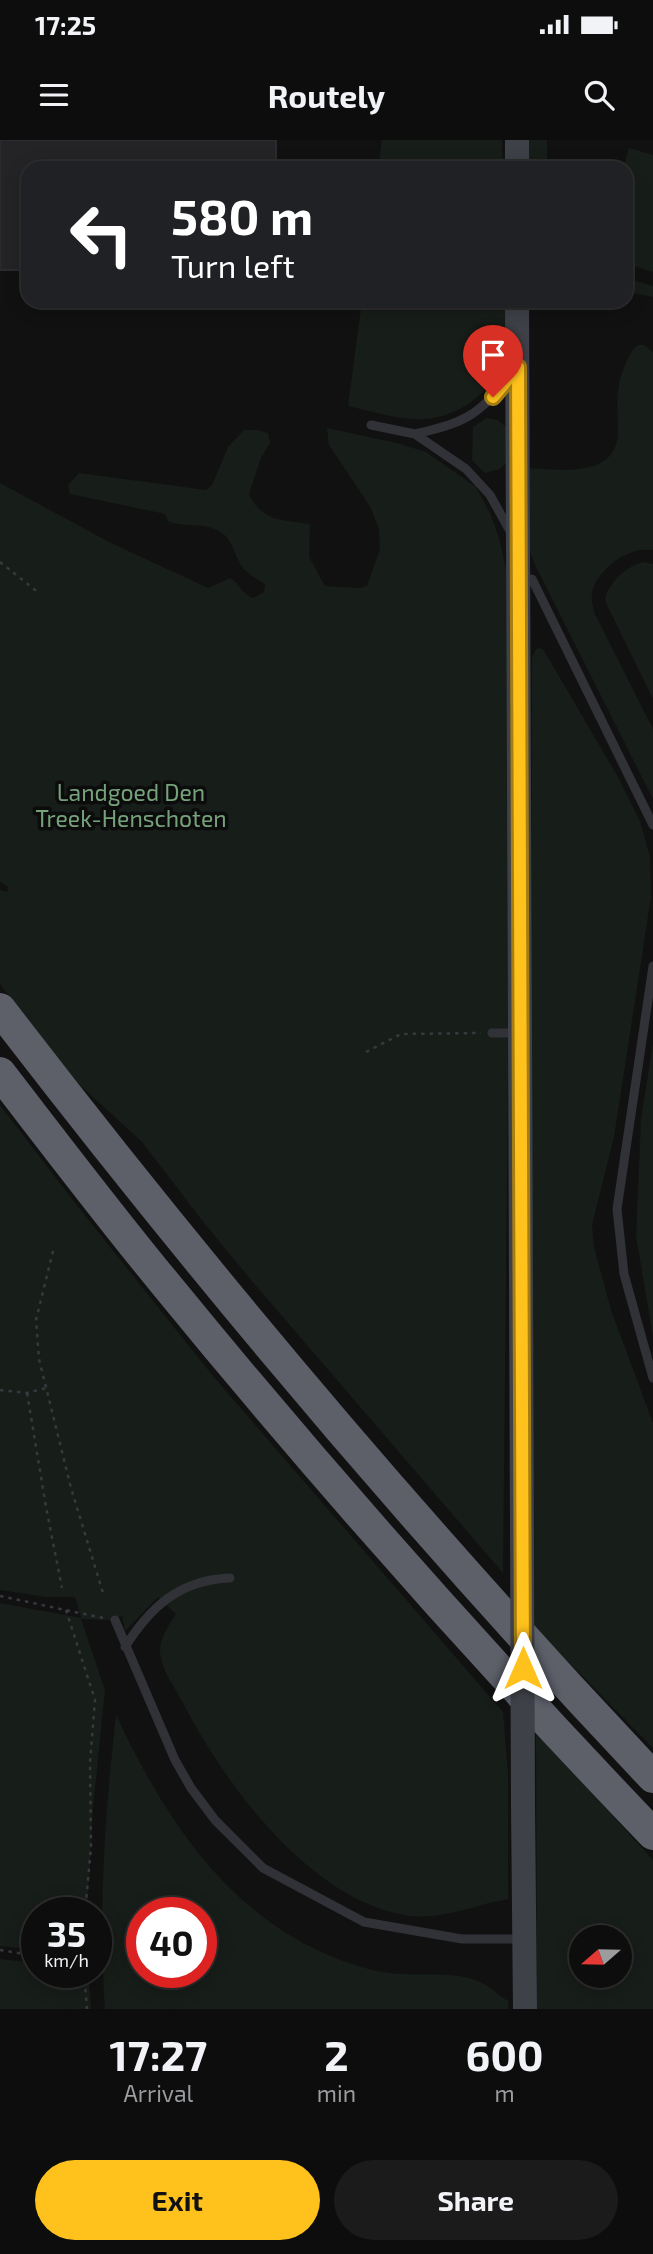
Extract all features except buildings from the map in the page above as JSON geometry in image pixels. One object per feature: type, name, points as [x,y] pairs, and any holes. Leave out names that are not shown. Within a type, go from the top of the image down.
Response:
[{"type":"highway","points":[[0,1009],[195,1257],[347,1440],[466,1575],[653,1777]]},
{"type":"highway","points":[[0,1073],[163,1281],[316,1462],[563,1741],[653,1834]]},
{"type":"street","points":[[517,140],[517,161]]},
{"type":"street","points":[[517,308],[525,2009]]},
{"type":"lane","points":[[415,435],[451,425],[476,413],[518,367]]},
{"type":"lane","points":[[371,425],[415,435],[451,458],[490,495],[518,545]]},
{"type":"lane","points":[[519,578],[532,579],[653,825]]},
{"type":"lane","points":[[653,966],[617,1209],[624,1274],[653,1378]]},
{"type":"lane","points":[[492,1033],[520,1033]]},
{"type":"lane","points":[[125,1647],[144,1619],[180,1589],[210,1579],[230,1578]]},
{"type":"lane","points":[[115,1620],[175,1760],[191,1788],[215,1820],[263,1868],[364,1922],[462,1939],[524,1939]]},
{"type":"path","points":[[0,562],[39,593]]},
{"type":"path","points":[[366,1052],[401,1034],[492,1033]]},
{"type":"path","points":[[52,1251],[37,1321],[39,1359],[71,1488],[103,1592]]},
{"type":"path","points":[[0,1390],[27,1393],[46,1388]]},
{"type":"path","points":[[27,1393],[62,1588]]},
{"type":"path","points":[[0,1596],[115,1620]]},
{"type":"path","points":[[66,1610],[95,1700],[90,1762],[91,1847],[86,1897]]},
{"type":"path","points":[[0,1950],[21,1953]]},
{"type":"path","points":[[85,1988],[87,2009]]},
{"type":"green space","points":[[382,140],[502,140],[503,161],[379,161]]},
{"type":"green space","points":[[529,140],[547,140],[547,161],[529,161]]},
{"type":"green space","points":[[629,148],[653,155],[653,272],[633,266],[633,161],[625,161]]},
{"type":"green space","points":[[633,280],[653,286],[653,297],[633,293]]},
{"type":"green space","points":[[361,308],[505,308],[506,343],[499,368],[484,391],[463,407],[437,417],[405,419],[348,406]]},
{"type":"green space","points":[[638,345],[644,345],[653,352],[653,550],[635,551],[618,559],[598,579],[592,600],[595,614],[653,729],[653,799],[530,552],[530,468],[572,470],[598,464],[608,457],[615,447],[618,432],[617,402],[620,380],[628,358]]},
{"type":"green space","points":[[486,418],[497,420],[508,428],[508,461],[500,469],[485,473],[472,460],[473,427]]},
{"type":"green space","name":"Landgoed Den Treek-Henschoten","points":[[327,428],[426,452],[476,487],[490,513],[506,569],[508,1075],[503,1573],[251,1280],[142,1142],[71,1077],[0,984],[0,890],[7,892],[8,887],[0,881],[0,483],[109,542],[208,588],[230,578],[245,594],[253,598],[264,592],[265,584],[250,575],[242,566],[231,543],[217,530],[174,523],[168,521],[165,514],[70,494],[68,485],[79,473],[206,490],[212,485],[228,447],[244,430],[268,433],[270,443],[261,458],[249,494],[254,503],[274,518],[310,524],[309,557],[325,586],[360,588],[367,586],[380,549],[379,530],[371,508],[329,445]]},
{"type":"green space","points":[[643,562],[653,564],[653,699],[605,601],[619,576]]},
{"type":"green space","points":[[539,648],[543,649],[618,777],[640,821],[650,856],[651,897],[614,1137],[592,1225],[594,1247],[611,1310],[653,1423],[653,1748],[535,1628],[531,1078],[532,657]]},
{"type":"green space","points":[[653,1043],[653,1337],[636,1236],[641,1119]]},
{"type":"green space","points":[[0,1105],[213,1376],[503,1712],[508,1773],[508,1899],[441,1915],[399,1914],[365,1903],[332,1884],[301,1860],[272,1832],[222,1769],[170,1680],[161,1660],[160,1648],[165,1632],[176,1614],[158,1597],[125,1631],[122,1616],[110,1620],[81,1619],[105,1690],[93,1808],[88,1897],[21,1897],[21,1948],[0,1946],[0,1603],[81,1618],[75,1597],[45,1597],[0,1590]]},
{"type":"green space","points":[[116,1715],[161,1800],[188,1839],[217,1875],[250,1907],[288,1934],[330,1956],[377,1971],[460,1976],[477,1981],[508,2001],[508,2009],[105,2009],[104,1988],[112,1988],[112,1897],[103,1897],[106,1825]]},
{"type":"green space","points":[[536,1732],[653,1860],[653,2009],[537,2009]]},
{"type":"green space","points":[[0,1959],[21,1961],[21,1988],[90,1988],[91,2009],[0,2009]]},
{"type":"route","points":[[493,397],[518,367],[523,1668]]}]
